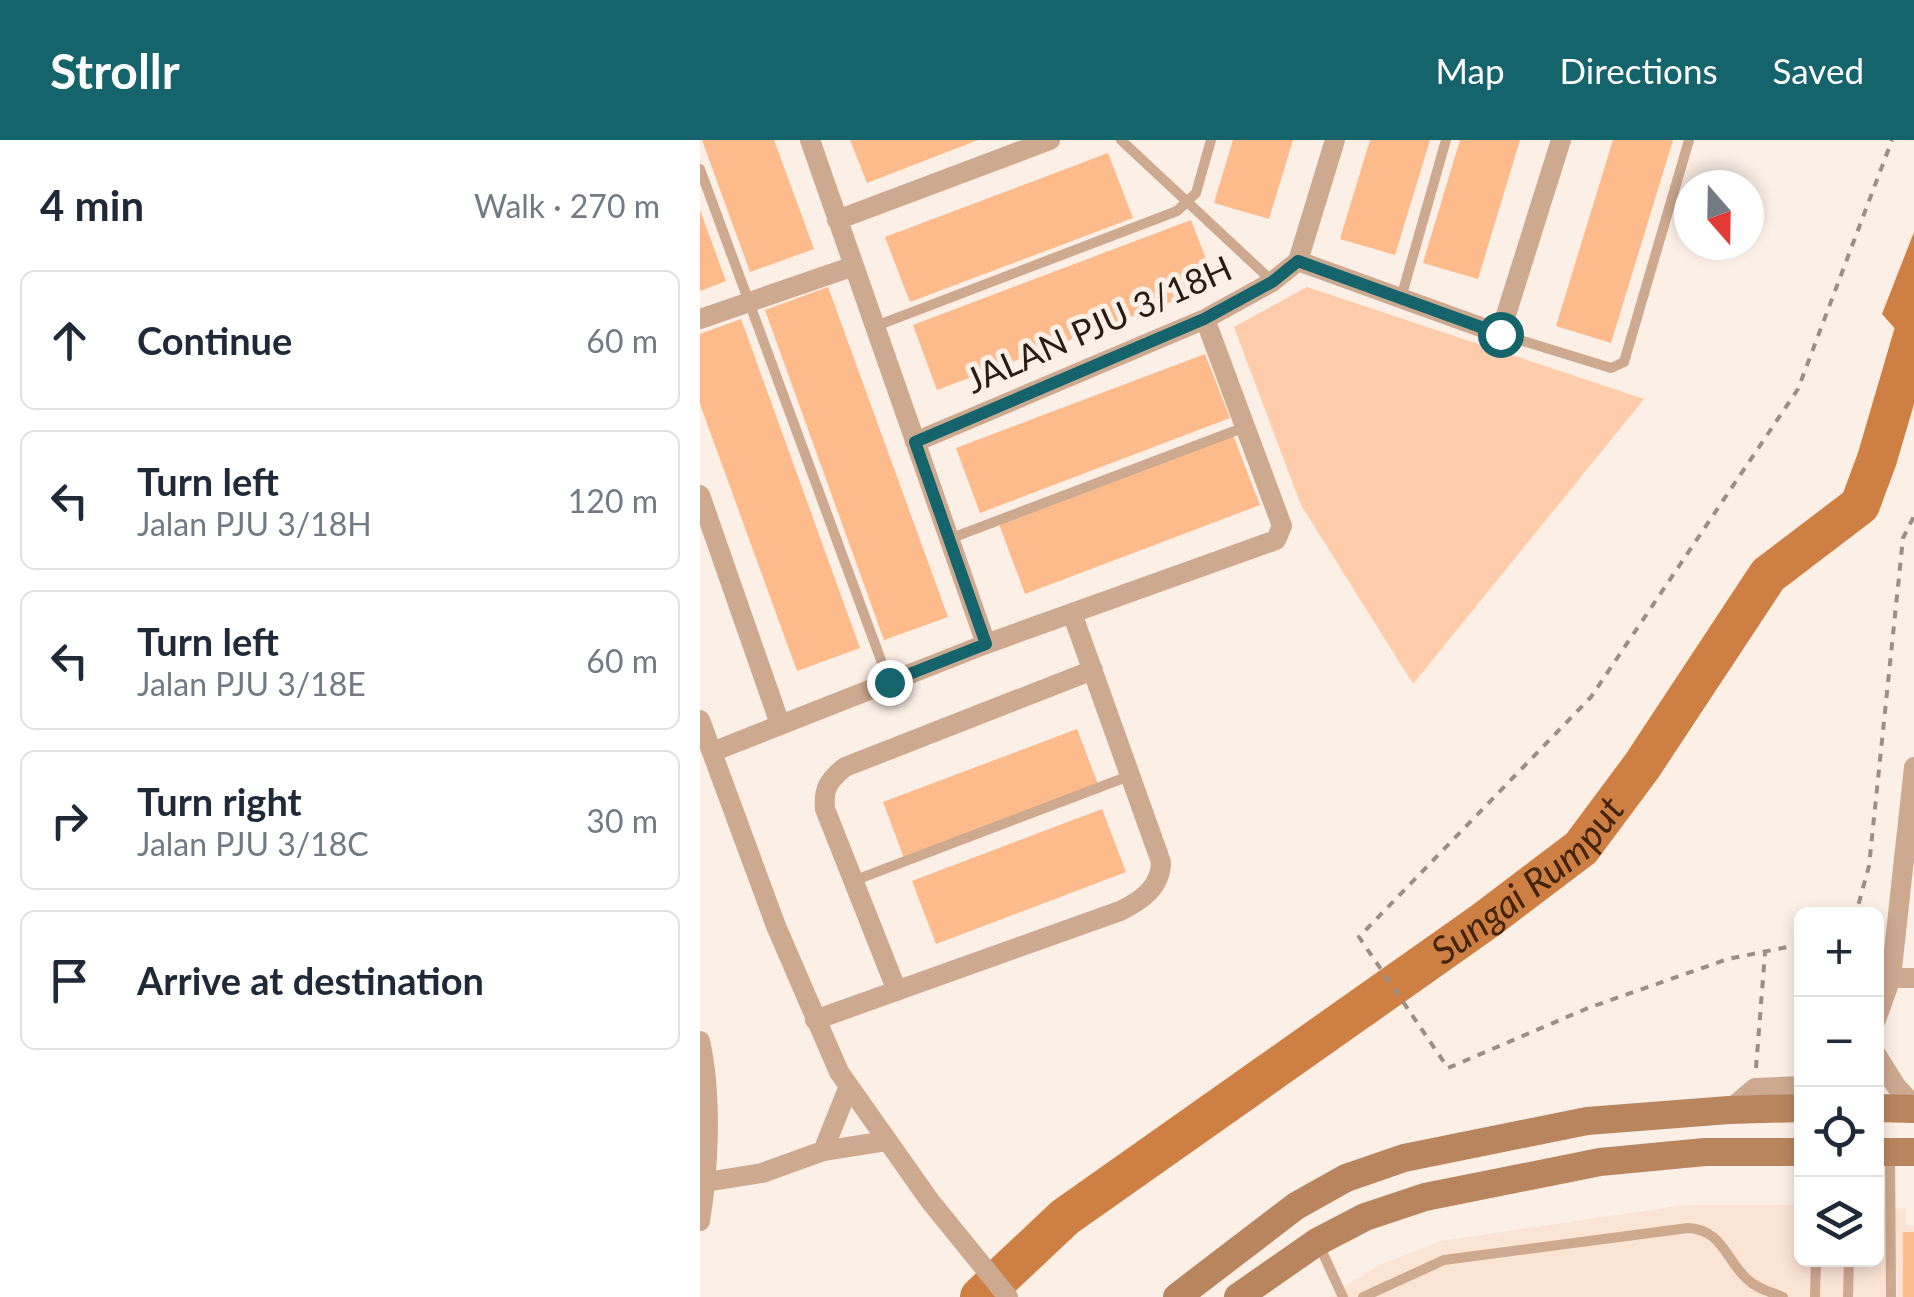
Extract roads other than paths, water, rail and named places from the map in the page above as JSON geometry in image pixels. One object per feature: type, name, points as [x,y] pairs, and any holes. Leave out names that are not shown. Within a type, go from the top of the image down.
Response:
[{"type":"street","points":[[810,140],[986,644]]},
{"type":"street","points":[[837,220],[1050,140]]},
{"type":"street","points":[[1335,140],[1298,261],[1500,334],[1562,140]]},
{"type":"street","name":"JALAN PJU 3/18H","points":[[915,442],[1204,319],[1272,282],[1298,261]]},
{"type":"street","points":[[700,320],[854,266]]},
{"type":"street","points":[[712,752],[986,644],[1276,540],[1282,526],[1204,319]]},
{"type":"street","points":[[700,495],[780,724]]},
{"type":"street","points":[[815,1020],[1138,902],[1161,874],[1161,862],[1072,614]]},
{"type":"street","points":[[897,990],[825,809],[824,794],[830,780],[845,767],[1093,670]]},
{"type":"street","points":[[700,720],[815,1020],[849,1086],[930,1201],[1008,1297]]},
{"type":"street","points":[[1884,998],[1891,978],[1914,767]]},
{"type":"street","points":[[1891,978],[1914,978]]},
{"type":"street","points":[[700,1041],[706,1182],[700,1222]]},
{"type":"street","points":[[1884,1067],[1914,1108]]},
{"type":"street","points":[[823,1151],[849,1086]]},
{"type":"street","points":[[1729,1110],[1755,1088],[1794,1086]]},
{"type":"street","points":[[1177,1297],[1296,1206],[1346,1178],[1390,1163],[1587,1121],[1794,1108]]},
{"type":"street","points":[[1884,1108],[1914,1108]]},
{"type":"street","points":[[706,1182],[762,1173],[823,1151],[886,1142]]},
{"type":"street","points":[[1252,1293],[1317,1242],[1364,1217],[1424,1197],[1600,1162],[1705,1152],[1794,1152]]},
{"type":"lane","points":[[1121,140],[1272,282]]},
{"type":"lane","points":[[875,326],[1177,211],[1196,193],[1211,140]]},
{"type":"lane","points":[[1401,298],[1446,140]]},
{"type":"lane","points":[[1500,334],[1612,368],[1624,362],[1689,140]]},
{"type":"lane","points":[[700,169],[889,682]]},
{"type":"lane","points":[[950,539],[1245,427]]},
{"type":"lane","points":[[853,880],[1130,775]]},
{"type":"lane","points":[[1891,1297],[1894,1152]]},
{"type":"lane","points":[[1363,1297],[1444,1260],[1688,1228],[1702,1229],[1714,1236],[1745,1278],[1783,1297]]},
{"type":"lane","points":[[1317,1242],[1343,1297]]},
{"type":"lane","points":[[1815,1297],[1816,1267]]},
{"type":"lane","points":[[1848,1297],[1849,1267]]},
{"type":"waterway","name":"Sungai Rumput","points":[[980,1297],[1065,1217],[1486,920],[1581,848],[1642,766],[1768,575],[1860,505],[1914,333]]}]
